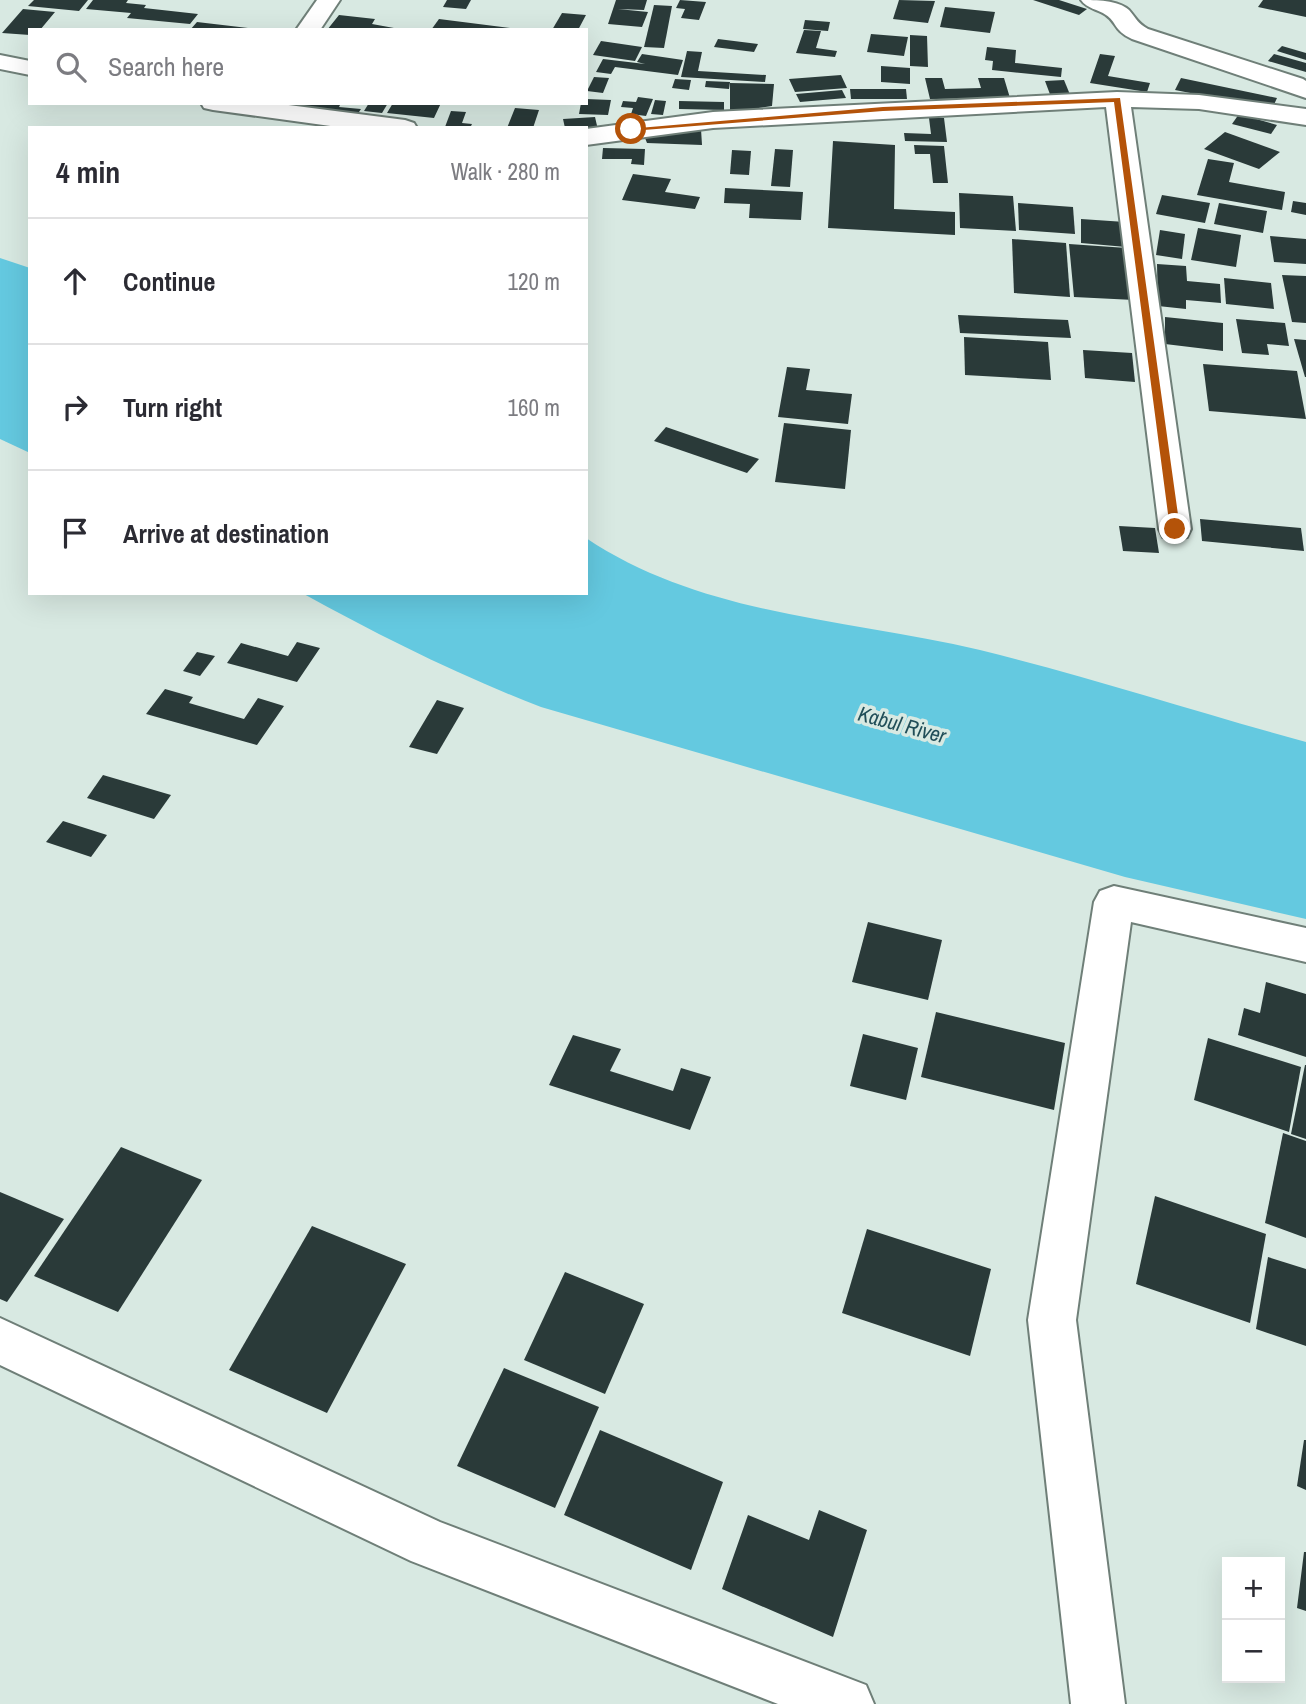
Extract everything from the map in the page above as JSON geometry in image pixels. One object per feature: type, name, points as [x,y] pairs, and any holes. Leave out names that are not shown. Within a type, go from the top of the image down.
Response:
[{"type":"street","points":[[309,28],[329,0]]},
{"type":"street","points":[[1092,0],[1119,12],[1131,14],[1126,27],[1140,34],[1294,84],[1306,91]]},
{"type":"street","points":[[0,62],[28,68]]},
{"type":"street","points":[[588,137],[713,120],[1117,99],[1199,102],[1306,117]]},
{"type":"street","points":[[1117,99],[1175,529]]},
{"type":"street","points":[[234,105],[391,126]]},
{"type":"street","points":[[1098,1704],[1052,1320],[1114,902],[1306,945]]},
{"type":"street","points":[[0,1341],[429,1543],[847,1704]]},
{"type":"water","points":[[0,258],[28,267],[28,452],[0,439]]},
{"type":"water","name":"Kabul River","points":[[588,539],[631,564],[678,584],[727,600],[980,650],[1306,742],[1306,919],[1125,877],[541,707],[480,682],[306,595],[588,595]]},
{"type":"building","points":[[34,0],[88,0],[79,11],[28,6]]},
{"type":"building","points":[[93,0],[128,0],[126,3],[146,5],[144,8],[198,14],[190,24],[127,18],[131,13],[86,9]]},
{"type":"building","points":[[447,0],[471,0],[466,9],[443,7]]},
{"type":"building","points":[[616,0],[647,0],[644,10],[618,9],[648,12],[642,27],[608,24]]},
{"type":"building","points":[[680,0],[706,2],[699,20],[681,18],[685,9],[676,8]]},
{"type":"building","points":[[899,0],[935,1],[928,23],[893,19]]},
{"type":"building","points":[[1033,0],[1059,0],[1087,9],[1079,15]]},
{"type":"building","points":[[1263,0],[1306,0],[1306,17],[1258,7]]},
{"type":"building","points":[[654,5],[672,6],[664,48],[644,47]]},
{"type":"building","points":[[945,7],[995,12],[990,33],[940,27]]},
{"type":"building","points":[[23,9],[55,12],[42,28],[28,28],[28,35],[2,33]]},
{"type":"building","points":[[562,13],[586,15],[579,28],[553,28]]},
{"type":"building","points":[[339,15],[375,19],[372,24],[394,28],[329,28]]},
{"type":"building","points":[[439,19],[510,28],[432,28]]},
{"type":"building","points":[[805,20],[830,22],[828,31],[803,29]]},
{"type":"building","points":[[197,22],[248,28],[192,28]]},
{"type":"building","points":[[804,30],[821,31],[816,48],[837,51],[835,57],[796,53]]},
{"type":"building","points":[[871,34],[908,37],[904,56],[867,52]]},
{"type":"building","points":[[910,35],[927,36],[928,67],[910,66]]},
{"type":"building","points":[[718,39],[758,44],[754,52],[714,47]]},
{"type":"building","points":[[601,41],[642,47],[635,61],[593,55]]},
{"type":"building","points":[[1282,46],[1306,53],[1306,60],[1277,51]]},
{"type":"building","points":[[987,47],[1016,50],[1015,63],[1062,68],[1061,77],[992,70],[993,61],[985,60]]},
{"type":"building","points":[[687,51],[702,52],[698,71],[766,75],[765,82],[681,77]]},
{"type":"building","points":[[642,54],[683,60],[678,75],[615,67],[611,74],[596,72],[603,59],[645,64],[637,62]]},
{"type":"building","points":[[1100,54],[1115,56],[1108,76],[1150,83],[1147,92],[1090,83]]},
{"type":"building","points":[[1274,54],[1306,63],[1306,72],[1268,61]]},
{"type":"building","points":[[881,66],[910,68],[910,84],[881,82]]},
{"type":"building","points":[[841,75],[847,88],[795,92],[789,79]]},
{"type":"building","points":[[594,77],[609,78],[603,93],[588,89]]},
{"type":"building","points":[[925,78],[942,78],[945,89],[981,88],[978,78],[1004,78],[1010,98],[930,99]]},
{"type":"building","points":[[1181,78],[1277,98],[1272,109],[1175,90]]},
{"type":"building","points":[[675,79],[691,80],[689,90],[672,88]]},
{"type":"building","points":[[1064,80],[1071,97],[1051,97],[1045,81]]},
{"type":"building","points":[[706,81],[730,82],[729,89],[705,87]]},
{"type":"building","points":[[730,83],[774,84],[772,106],[730,112]]},
{"type":"building","points":[[850,89],[906,89],[907,99],[851,99]]},
{"type":"building","points":[[842,90],[846,98],[800,102],[796,94]]},
{"type":"building","points":[[638,97],[653,99],[646,116],[631,114],[633,108],[621,107],[623,101],[636,102]]},
{"type":"building","points":[[588,99],[611,100],[608,115],[579,114],[581,105],[588,105]]},
{"type":"building","points":[[655,100],[666,101],[663,115],[651,114]]},
{"type":"building","points":[[679,101],[724,102],[724,110],[679,109]]},
{"type":"building","points":[[286,105],[340,105],[339,107],[361,109],[355,118]]},
{"type":"building","points":[[368,105],[387,105],[382,113],[364,111]]},
{"type":"building","points":[[392,105],[440,105],[434,118],[387,113]]},
{"type":"building","points":[[515,108],[539,110],[534,126],[508,126]]},
{"type":"building","points":[[451,111],[466,112],[462,123],[472,124],[471,126],[445,126]]},
{"type":"building","points":[[1239,114],[1277,125],[1271,134],[1232,124]]},
{"type":"building","points":[[595,117],[598,130],[588,129],[588,126],[565,126],[563,119]]},
{"type":"building","points":[[929,118],[944,118],[947,142],[905,141],[904,133],[931,134]]},
{"type":"building","points":[[701,129],[702,145],[647,143],[643,133]]},
{"type":"building","points":[[1225,132],[1280,152],[1259,169],[1204,149]]},
{"type":"building","points":[[833,141],[895,145],[894,209],[955,212],[955,235],[828,228]]},
{"type":"building","points":[[914,145],[944,146],[948,183],[933,183],[930,154],[915,154]]},
{"type":"building","points":[[603,148],[645,149],[644,165],[631,164],[632,159],[602,159]]},
{"type":"building","points":[[775,149],[793,150],[790,187],[771,186]]},
{"type":"building","points":[[732,150],[751,151],[749,175],[730,174]]},
{"type":"building","points":[[1208,159],[1234,163],[1229,182],[1285,192],[1282,210],[1197,195]]},
{"type":"building","points":[[633,174],[671,179],[665,192],[700,197],[695,209],[622,200]]},
{"type":"building","points":[[725,188],[803,192],[801,220],[749,218],[750,204],[724,203]]},
{"type":"building","points":[[959,193],[1013,196],[1016,231],[960,228]]},
{"type":"building","points":[[1162,195],[1210,203],[1205,223],[1156,214]]},
{"type":"building","points":[[1293,201],[1306,203],[1306,215],[1291,212]]},
{"type":"building","points":[[1018,203],[1073,207],[1075,234],[1019,230]]},
{"type":"building","points":[[1219,203],[1267,211],[1263,233],[1214,224]]},
{"type":"building","points":[[1081,219],[1125,222],[1126,247],[1081,243]]},
{"type":"building","points":[[1198,228],[1241,235],[1236,267],[1191,260]]},
{"type":"building","points":[[1160,230],[1185,234],[1182,259],[1156,255]]},
{"type":"building","points":[[1270,236],[1306,239],[1306,264],[1274,262]]},
{"type":"building","points":[[1012,239],[1066,243],[1070,297],[1014,293]]},
{"type":"building","points":[[1069,244],[1127,248],[1134,300],[1074,297]]},
{"type":"building","points":[[1157,264],[1186,266],[1187,281],[1220,284],[1221,303],[1186,300],[1186,309],[1158,306]]},
{"type":"building","points":[[1282,275],[1306,276],[1306,323],[1292,322]]},
{"type":"building","points":[[1224,278],[1271,283],[1274,309],[1226,304]]},
{"type":"building","points":[[958,315],[1068,320],[1071,338],[960,333]]},
{"type":"building","points":[[1165,317],[1223,323],[1223,351],[1165,344]]},
{"type":"building","points":[[1236,319],[1285,323],[1289,346],[1267,344],[1269,355],[1242,353]]},
{"type":"building","points":[[964,337],[1048,342],[1051,380],[965,375]]},
{"type":"building","points":[[1294,339],[1306,340],[1306,377],[1305,377]]},
{"type":"building","points":[[1083,350],[1132,353],[1135,382],[1085,378]]},
{"type":"building","points":[[1203,364],[1297,371],[1306,419],[1209,411]]},
{"type":"building","points":[[787,367],[810,369],[806,390],[852,394],[848,424],[778,417]]},
{"type":"building","points":[[784,423],[851,430],[845,489],[775,482]]},
{"type":"building","points":[[666,427],[759,459],[747,473],[654,441]]},
{"type":"building","points":[[1200,519],[1301,528],[1304,551],[1202,541]]},
{"type":"building","points":[[1119,526],[1155,528],[1159,553],[1123,551]]},
{"type":"building","points":[[297,642],[320,648],[297,682],[227,663],[241,643],[288,656]]},
{"type":"building","points":[[197,652],[215,656],[200,676],[183,671]]},
{"type":"building","points":[[165,689],[193,697],[189,703],[244,719],[258,698],[284,706],[257,745],[146,714]]},
{"type":"building","points":[[437,700],[464,708],[437,754],[409,747]]},
{"type":"building","points":[[103,775],[171,795],[154,819],[87,798]]},
{"type":"building","points":[[63,821],[107,835],[91,857],[46,842]]},
{"type":"building","points":[[868,922],[942,940],[928,1000],[852,982]]},
{"type":"building","points":[[1266,982],[1306,994],[1306,1057],[1238,1035],[1244,1008],[1260,1013]]},
{"type":"building","points":[[936,1012],[1065,1043],[1054,1110],[921,1077]]},
{"type":"building","points":[[863,1034],[918,1048],[906,1100],[850,1086]]},
{"type":"building","points":[[573,1035],[621,1049],[610,1071],[673,1091],[681,1068],[711,1077],[690,1130],[549,1085]]},
{"type":"building","points":[[1208,1038],[1301,1067],[1289,1132],[1194,1100]]},
{"type":"building","points":[[1306,1065],[1306,1139],[1291,1134]]},
{"type":"building","points":[[1283,1133],[1306,1141],[1306,1238],[1265,1223]]},
{"type":"building","points":[[121,1147],[202,1180],[118,1312],[34,1276]]},
{"type":"building","points":[[0,1192],[64,1219],[7,1302],[0,1299]]},
{"type":"building","points":[[1155,1196],[1266,1234],[1250,1323],[1136,1284]]},
{"type":"building","points":[[312,1226],[406,1264],[327,1413],[229,1370]]},
{"type":"building","points":[[867,1229],[991,1269],[970,1356],[842,1313]]},
{"type":"building","points":[[1268,1257],[1306,1269],[1306,1346],[1256,1329]]},
{"type":"building","points":[[565,1272],[644,1304],[605,1394],[524,1360]]},
{"type":"building","points":[[504,1368],[599,1407],[555,1508],[457,1466]]},
{"type":"building","points":[[600,1430],[723,1482],[691,1570],[564,1515]]},
{"type":"building","points":[[1306,1440],[1306,1490],[1297,1486]]},
{"type":"building","points":[[819,1510],[867,1530],[833,1637],[722,1589],[748,1515],[809,1540]]},
{"type":"building","points":[[1306,1552],[1306,1611],[1297,1608]]},
{"type":"route","points":[[631,129],[713,120],[883,109],[1117,99],[1175,529]]}]
